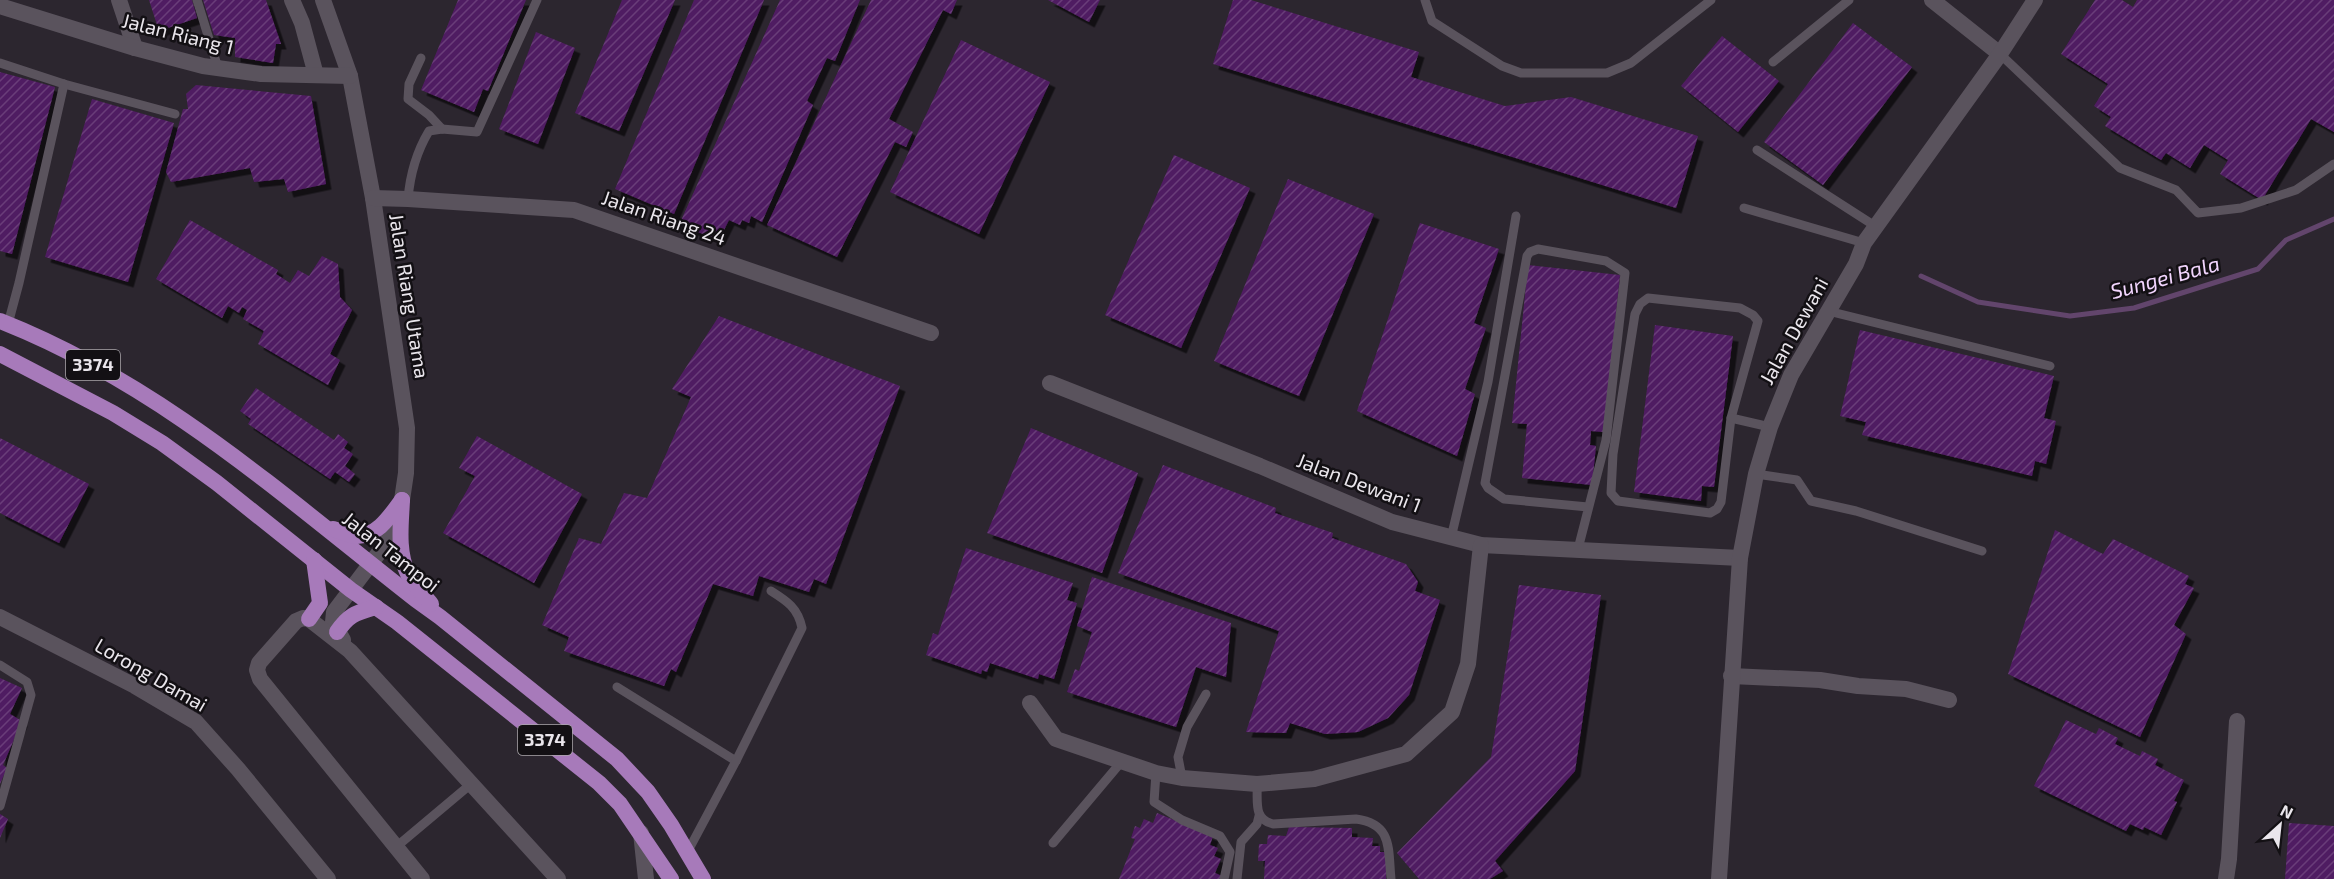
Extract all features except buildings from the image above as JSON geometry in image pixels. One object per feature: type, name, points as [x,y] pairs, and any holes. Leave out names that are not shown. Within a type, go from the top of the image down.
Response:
[{"type":"main road","name":"Jalan Tampoi","points":[[4,322],[117,376],[181,417],[440,617],[617,759],[648,792],[688,851],[703,879]]},
{"type":"main road","name":"3374","points":[[0,354],[112,413],[162,443],[217,483],[351,590],[397,622],[599,783],[620,804],[671,879]]},
{"type":"main road","points":[[324,526],[355,536],[372,532],[386,522],[402,500]]},
{"type":"main road","points":[[402,500],[400,538],[406,568],[409,576],[440,617]]},
{"type":"main road","points":[[309,619],[320,603],[314,560]]},
{"type":"main road","points":[[337,632],[346,619],[357,612],[376,607]]},
{"type":"street","points":[[119,0],[135,48]]},
{"type":"street","points":[[292,0],[302,23],[316,75]]},
{"type":"street","name":"Jalan Riang Utama","points":[[323,0],[350,76],[373,198],[407,428],[406,473],[402,500],[387,542],[334,612],[333,622],[337,632]]},
{"type":"street","points":[[1932,0],[2000,54]]},
{"type":"street","name":"Jalan Dewani","points":[[1719,879],[1740,558],[1756,474],[1770,428],[1791,375],[1856,264],[1864,243],[2000,54],[2035,0]]},
{"type":"street","name":"Jalan Riang 1","points":[[0,6],[135,48],[202,66],[261,74],[350,76]]},
{"type":"street","name":"Jalan Riang 24","points":[[373,198],[574,210],[931,333]]},
{"type":"street","name":"Jalan Dewani 1","points":[[1050,382],[1260,465],[1392,522],[1451,538],[1481,545],[1740,558]]},
{"type":"street","points":[[1030,703],[1056,739],[1156,773],[1182,777],[1257,784],[1314,780],[1406,754],[1452,712],[1468,664],[1481,545]]},
{"type":"street","name":"Lorong Damai","points":[[0,617],[135,686],[196,722],[238,769],[328,879]]},
{"type":"street","points":[[350,651],[309,619],[303,618],[296,621],[259,663],[257,670],[260,679],[422,879]]},
{"type":"street","points":[[337,632],[350,651],[558,879]]},
{"type":"street","points":[[1731,676],[1820,680],[1858,686],[1906,689],[1949,700]]},
{"type":"street","points":[[2226,879],[2237,721]]},
{"type":"street","points":[[641,833],[646,879]]},
{"type":"lane","points":[[197,0],[218,68]]},
{"type":"lane","points":[[408,199],[411,179],[422,143],[429,131],[442,129],[477,132],[537,0]]},
{"type":"lane","points":[[1425,0],[1432,21],[1502,66],[1521,73],[1607,73],[1630,63],[1711,0]]},
{"type":"lane","points":[[1773,63],[1849,0]]},
{"type":"lane","points":[[2000,54],[2120,168],[2176,190],[2198,213],[2241,208],[2296,190],[2334,164]]},
{"type":"lane","points":[[421,58],[409,84],[408,99],[429,115],[442,129]]},
{"type":"lane","points":[[0,63],[64,84],[175,114]]},
{"type":"lane","points":[[4,322],[19,283],[64,84]]},
{"type":"lane","points":[[1757,150],[1875,226]]},
{"type":"lane","points":[[1744,208],[1864,243]]},
{"type":"lane","points":[[1451,538],[1488,382],[1516,216]]},
{"type":"lane","points":[[1578,549],[1606,440],[1625,273],[1606,261],[1538,249],[1527,256],[1485,483],[1488,488],[1504,499],[1588,507]]},
{"type":"lane","points":[[1648,298],[1740,308],[1753,315],[1758,321],[1731,418],[1721,502],[1717,509],[1710,513],[1618,501],[1611,494],[1612,454],[1635,314],[1640,304],[1648,298]]},
{"type":"lane","points":[[1828,311],[2050,366]]},
{"type":"lane","points":[[1731,418],[1770,428]]},
{"type":"lane","points":[[1756,474],[1797,480],[1811,501],[1856,511],[1982,551]]},
{"type":"lane","points":[[688,851],[802,628],[800,615],[793,605],[771,591]]},
{"type":"lane","points":[[0,665],[27,682],[31,694],[0,806]]},
{"type":"lane","points":[[617,687],[736,761]]},
{"type":"lane","points":[[1182,777],[1178,757],[1187,727],[1206,694]]},
{"type":"lane","points":[[1053,843],[1122,761]]},
{"type":"lane","points":[[1156,773],[1154,802],[1182,820],[1220,836],[1230,852],[1224,879]]},
{"type":"lane","points":[[396,847],[471,784]]},
{"type":"lane","points":[[1237,879],[1241,842],[1257,824],[1259,816],[1257,784]]},
{"type":"lane","points":[[1259,816],[1264,822],[1274,824],[1356,819],[1378,826],[1387,839],[1391,879]]},
{"type":"waterway","name":"Sungei Bala","points":[[1921,276],[1978,302],[2070,316],[2134,308],[2258,269],[2286,240],[2334,219]]}]
